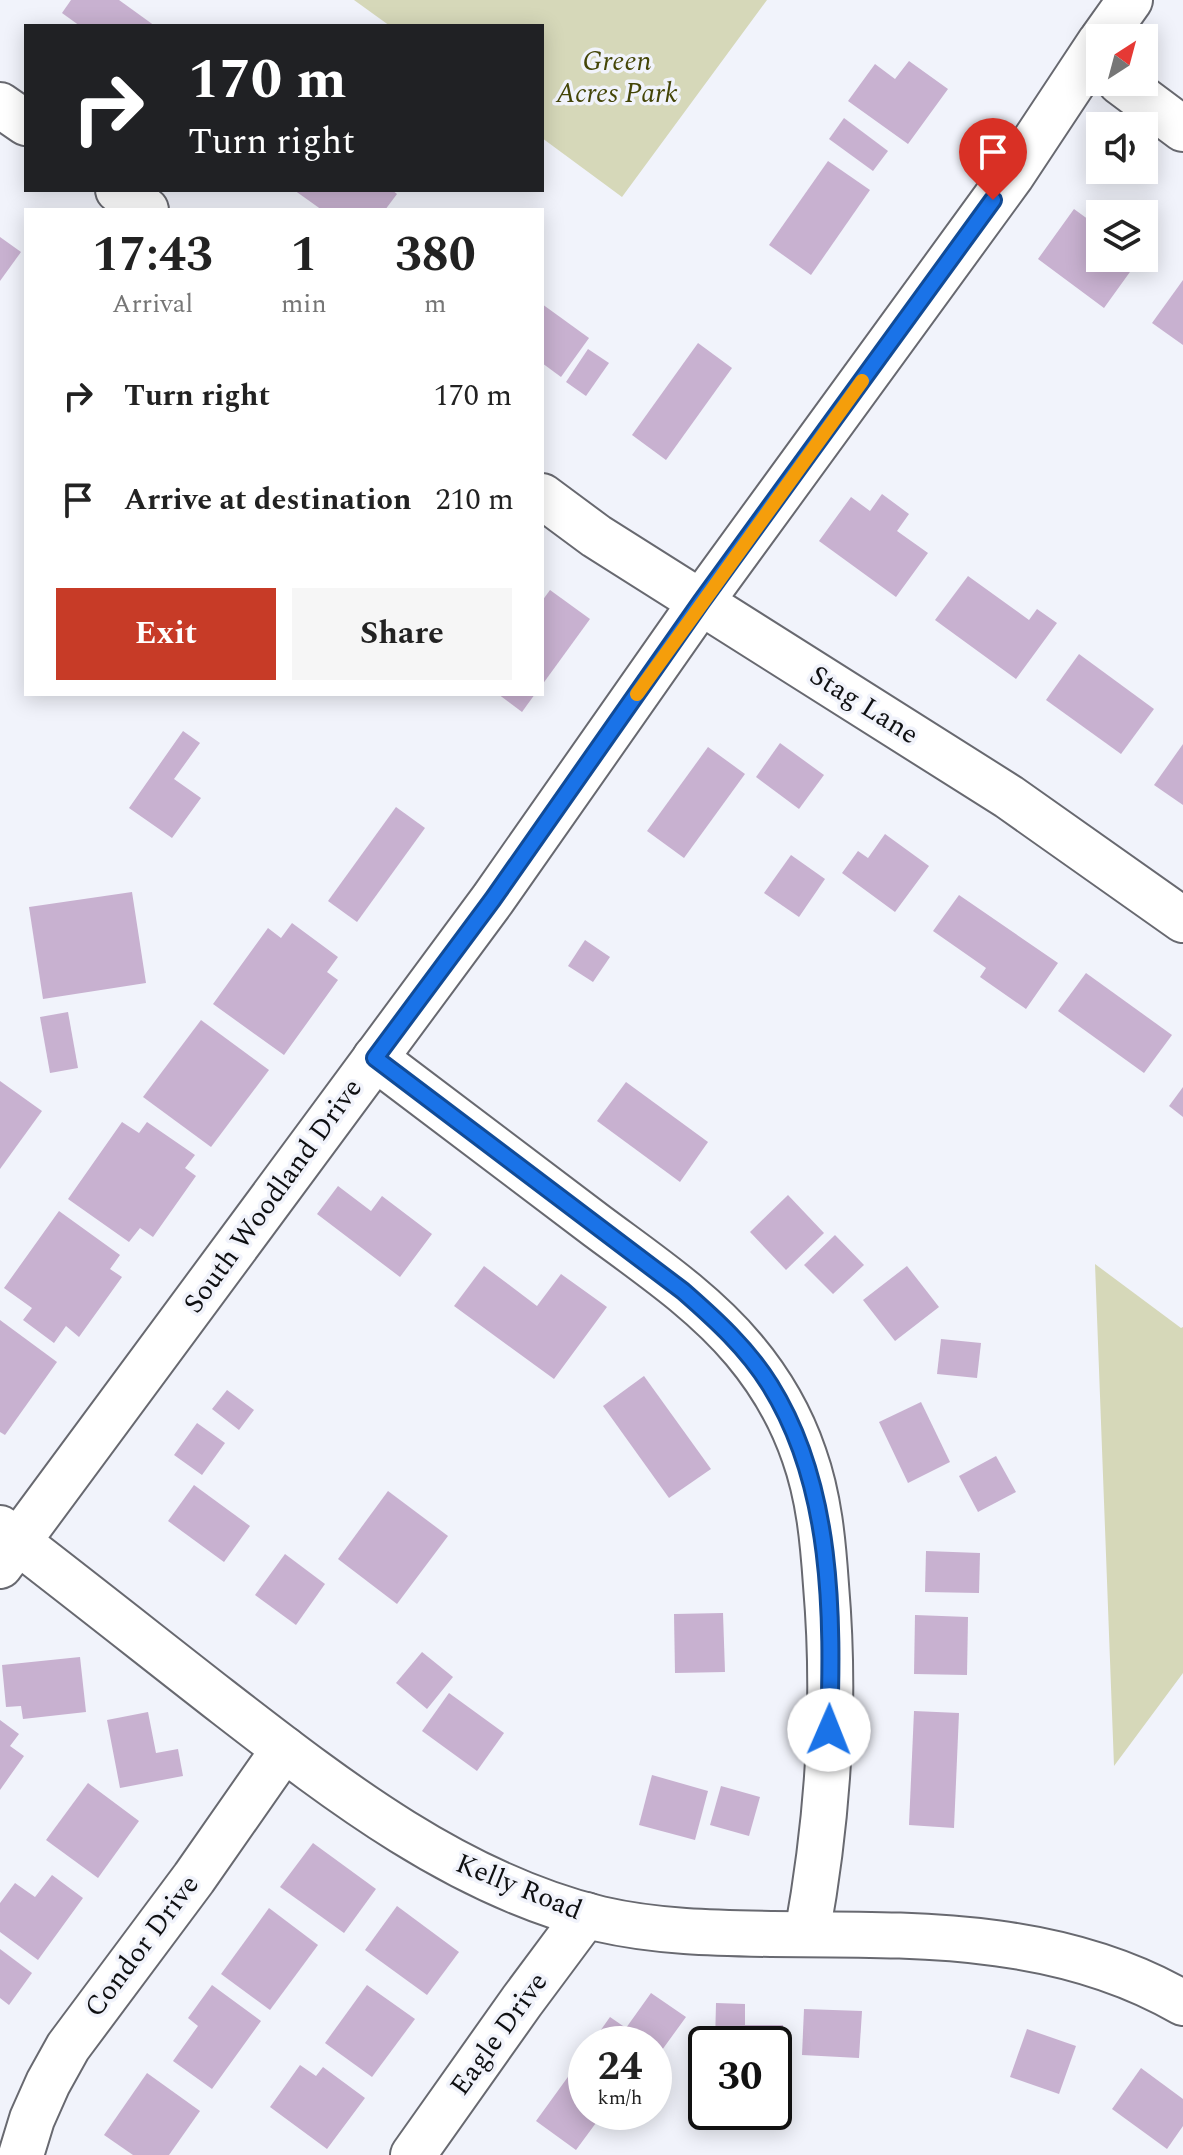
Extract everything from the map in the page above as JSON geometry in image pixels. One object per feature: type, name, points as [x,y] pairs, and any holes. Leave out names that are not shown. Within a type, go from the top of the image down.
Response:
[{"type":"street","name":"South Woodland Drive","points":[[1118,24],[1130,0]]},
{"type":"street","name":"South Woodland Drive","points":[[6,1545],[493,899],[701,602],[1012,175],[1086,79]]},
{"type":"street","points":[[1145,96],[1183,129]]},
{"type":"street","points":[[0,105],[24,122]]},
{"type":"street","points":[[121,192],[143,208]]},
{"type":"street","name":"Stag Lane","points":[[544,497],[596,536],[1009,797],[1183,920]]},
{"type":"street","points":[[375,1058],[693,1300],[743,1349],[769,1383],[789,1418],[815,1494],[822,1532],[829,1612],[827,1790],[807,1934]]},
{"type":"street","name":"Kelly Road","points":[[6,1545],[284,1749],[437,1852],[490,1881],[545,1904],[660,1929],[892,1934],[1003,1942],[1109,1968],[1183,2003]]},
{"type":"street","name":"Condor Drive","points":[[21,2155],[43,2095],[68,2047],[194,1878],[284,1749]]},
{"type":"street","name":"Eagle Drive","points":[[413,2155],[586,1915]]},
{"type":"green space","name":"Green Acres Park","points":[[354,0],[767,0],[622,197],[544,139],[544,24],[387,24]]},
{"type":"green space","points":[[1095,1264],[1183,1327],[1183,1673],[1114,1766]]},
{"type":"building","points":[[71,0],[119,0],[152,24],[77,24],[62,13]]},
{"type":"building","points":[[909,61],[948,89],[908,144],[848,101],[875,64],[895,79]]},
{"type":"building","points":[[844,118],[888,151],[873,171],[829,139]]},
{"type":"building","points":[[828,161],[870,190],[811,275],[769,245]]},
{"type":"building","points":[[297,192],[397,194],[386,208],[319,208]]},
{"type":"building","points":[[1074,209],[1086,218],[1086,272],[1130,272],[1104,308],[1038,259]]},
{"type":"building","points":[[0,237],[21,252],[0,281]]},
{"type":"building","points":[[1183,280],[1183,345],[1152,323]]},
{"type":"building","points":[[544,305],[589,338],[561,377],[544,364]]},
{"type":"building","points":[[698,343],[732,368],[666,460],[632,435]]},
{"type":"building","points":[[588,349],[609,363],[586,396],[566,382]]},
{"type":"building","points":[[882,494],[909,514],[897,531],[928,553],[896,597],[819,541],[851,497],[870,511]]},
{"type":"building","points":[[968,576],[1029,620],[1037,609],[1057,623],[1016,679],[935,620]]},
{"type":"building","points":[[550,590],[590,619],[544,682],[544,598]]},
{"type":"building","points":[[1079,654],[1154,709],[1121,754],[1046,700]]},
{"type":"building","points":[[501,696],[534,696],[522,712]]},
{"type":"building","points":[[183,731],[200,743],[174,779],[201,798],[172,838],[129,808]]},
{"type":"building","points":[[780,743],[824,775],[799,809],[756,777]]},
{"type":"building","points":[[1183,744],[1183,805],[1154,785]]},
{"type":"building","points":[[708,747],[745,774],[684,858],[647,831]]},
{"type":"building","points":[[396,807],[425,828],[357,922],[328,901]]},
{"type":"building","points":[[885,834],[929,866],[895,912],[842,873],[858,851],[868,858]]},
{"type":"building","points":[[791,855],[825,879],[799,917],[764,893]]},
{"type":"building","points":[[132,892],[146,983],[43,999],[29,907]]},
{"type":"building","points":[[959,895],[1058,963],[1026,1009],[980,977],[986,968],[933,931]]},
{"type":"building","points":[[292,923],[338,957],[327,972],[338,980],[284,1055],[213,1004],[268,928],[281,938]]},
{"type":"building","points":[[585,940],[610,957],[593,982],[568,966]]},
{"type":"building","points":[[1086,973],[1172,1035],[1144,1073],[1058,1011]]},
{"type":"building","points":[[68,1012],[78,1068],[50,1073],[40,1017]]},
{"type":"building","points":[[201,1020],[269,1070],[211,1147],[143,1097]]},
{"type":"building","points":[[0,1081],[42,1111],[0,1169]]},
{"type":"building","points":[[626,1082],[708,1142],[680,1182],[597,1121]]},
{"type":"building","points":[[1183,1087],[1183,1117],[1169,1106]]},
{"type":"building","points":[[122,1122],[139,1133],[147,1122],[195,1155],[185,1168],[196,1176],[153,1237],[140,1228],[129,1242],[68,1199]]},
{"type":"building","points":[[338,1186],[371,1211],[382,1196],[432,1234],[400,1277],[317,1214]]},
{"type":"building","points":[[788,1195],[824,1233],[786,1270],[750,1232]]},
{"type":"building","points":[[59,1211],[120,1255],[110,1269],[122,1277],[79,1337],[66,1326],[54,1343],[23,1320],[32,1308],[4,1288]]},
{"type":"building","points":[[835,1235],[864,1265],[833,1294],[804,1265]]},
{"type":"building","points":[[484,1266],[537,1306],[561,1274],[607,1307],[554,1379],[454,1306]]},
{"type":"building","points":[[907,1266],[939,1307],[895,1341],[863,1300]]},
{"type":"building","points":[[0,1320],[57,1362],[5,1435],[0,1432]]},
{"type":"building","points":[[941,1339],[981,1343],[977,1378],[937,1374]]},
{"type":"building","points":[[644,1376],[711,1469],[669,1498],[603,1406]]},
{"type":"building","points":[[227,1390],[254,1410],[239,1430],[212,1409]]},
{"type":"building","points":[[921,1402],[950,1462],[908,1483],[879,1422]]},
{"type":"building","points":[[197,1423],[225,1443],[202,1475],[174,1455]]},
{"type":"building","points":[[996,1456],[1016,1492],[978,1512],[959,1476]]},
{"type":"building","points":[[194,1485],[250,1526],[224,1562],[168,1521]]},
{"type":"building","points":[[388,1491],[448,1536],[397,1604],[338,1559]]},
{"type":"building","points":[[926,1551],[980,1553],[979,1593],[925,1592]]},
{"type":"building","points":[[285,1554],[325,1584],[296,1625],[255,1595]]},
{"type":"building","points":[[723,1613],[725,1672],[675,1673],[674,1614]]},
{"type":"building","points":[[915,1615],[968,1617],[967,1675],[914,1674]]},
{"type":"building","points":[[422,1652],[453,1677],[427,1709],[396,1683]]},
{"type":"building","points":[[80,1657],[86,1712],[23,1719],[21,1706],[6,1707],[2,1665]]},
{"type":"building","points":[[449,1693],[504,1733],[477,1771],[422,1731]]},
{"type":"building","points":[[914,1711],[959,1713],[954,1828],[909,1825]]},
{"type":"building","points":[[148,1712],[156,1753],[178,1749],[183,1776],[120,1788],[107,1720]]},
{"type":"building","points":[[0,1720],[19,1734],[10,1746],[24,1756],[0,1790]]},
{"type":"building","points":[[652,1775],[708,1791],[695,1840],[639,1825]]},
{"type":"building","points":[[88,1783],[139,1821],[98,1878],[46,1840]]},
{"type":"building","points":[[721,1786],[760,1797],[749,1836],[710,1825]]},
{"type":"building","points":[[313,1843],[376,1889],[344,1933],[280,1887]]},
{"type":"building","points":[[52,1875],[83,1898],[38,1960],[0,1932],[0,1903],[15,1883],[35,1897]]},
{"type":"building","points":[[397,1906],[459,1952],[427,1995],[365,1950]]},
{"type":"building","points":[[269,1908],[318,1945],[270,2010],[221,1974]]},
{"type":"building","points":[[0,1949],[32,1973],[9,2005],[0,1998]]},
{"type":"building","points":[[212,1985],[261,2021],[212,2089],[173,2061],[198,2026],[188,2018]]},
{"type":"building","points":[[367,1985],[415,2019],[372,2077],[325,2043]]},
{"type":"building","points":[[651,1993],[686,2017],[672,2036],[672,2026],[627,2026]]},
{"type":"building","points":[[716,2003],[745,2004],[745,2025],[783,2025],[783,2026],[715,2026]]},
{"type":"building","points":[[804,2009],[862,2011],[859,2058],[802,2055]]},
{"type":"building","points":[[610,2017],[623,2026],[604,2026]]},
{"type":"building","points":[[1027,2029],[1076,2046],[1059,2094],[1010,2077]]},
{"type":"building","points":[[300,2065],[316,2076],[323,2067],[365,2098],[327,2149],[270,2107]]},
{"type":"building","points":[[1141,2068],[1183,2099],[1183,2126],[1167,2149],[1112,2109]]},
{"type":"building","points":[[147,2073],[200,2111],[169,2155],[133,2155],[104,2135]]},
{"type":"building","points":[[568,2077],[568,2130],[591,2130],[576,2150],[536,2121]]},
{"type":"slow traffic","points":[[637,694],[862,381]]},
{"type":"route","points":[[829,1730],[829,1612],[822,1532],[804,1456],[789,1418],[769,1383],[715,1319],[683,1291],[375,1058],[493,899],[701,602],[993,200]]}]
